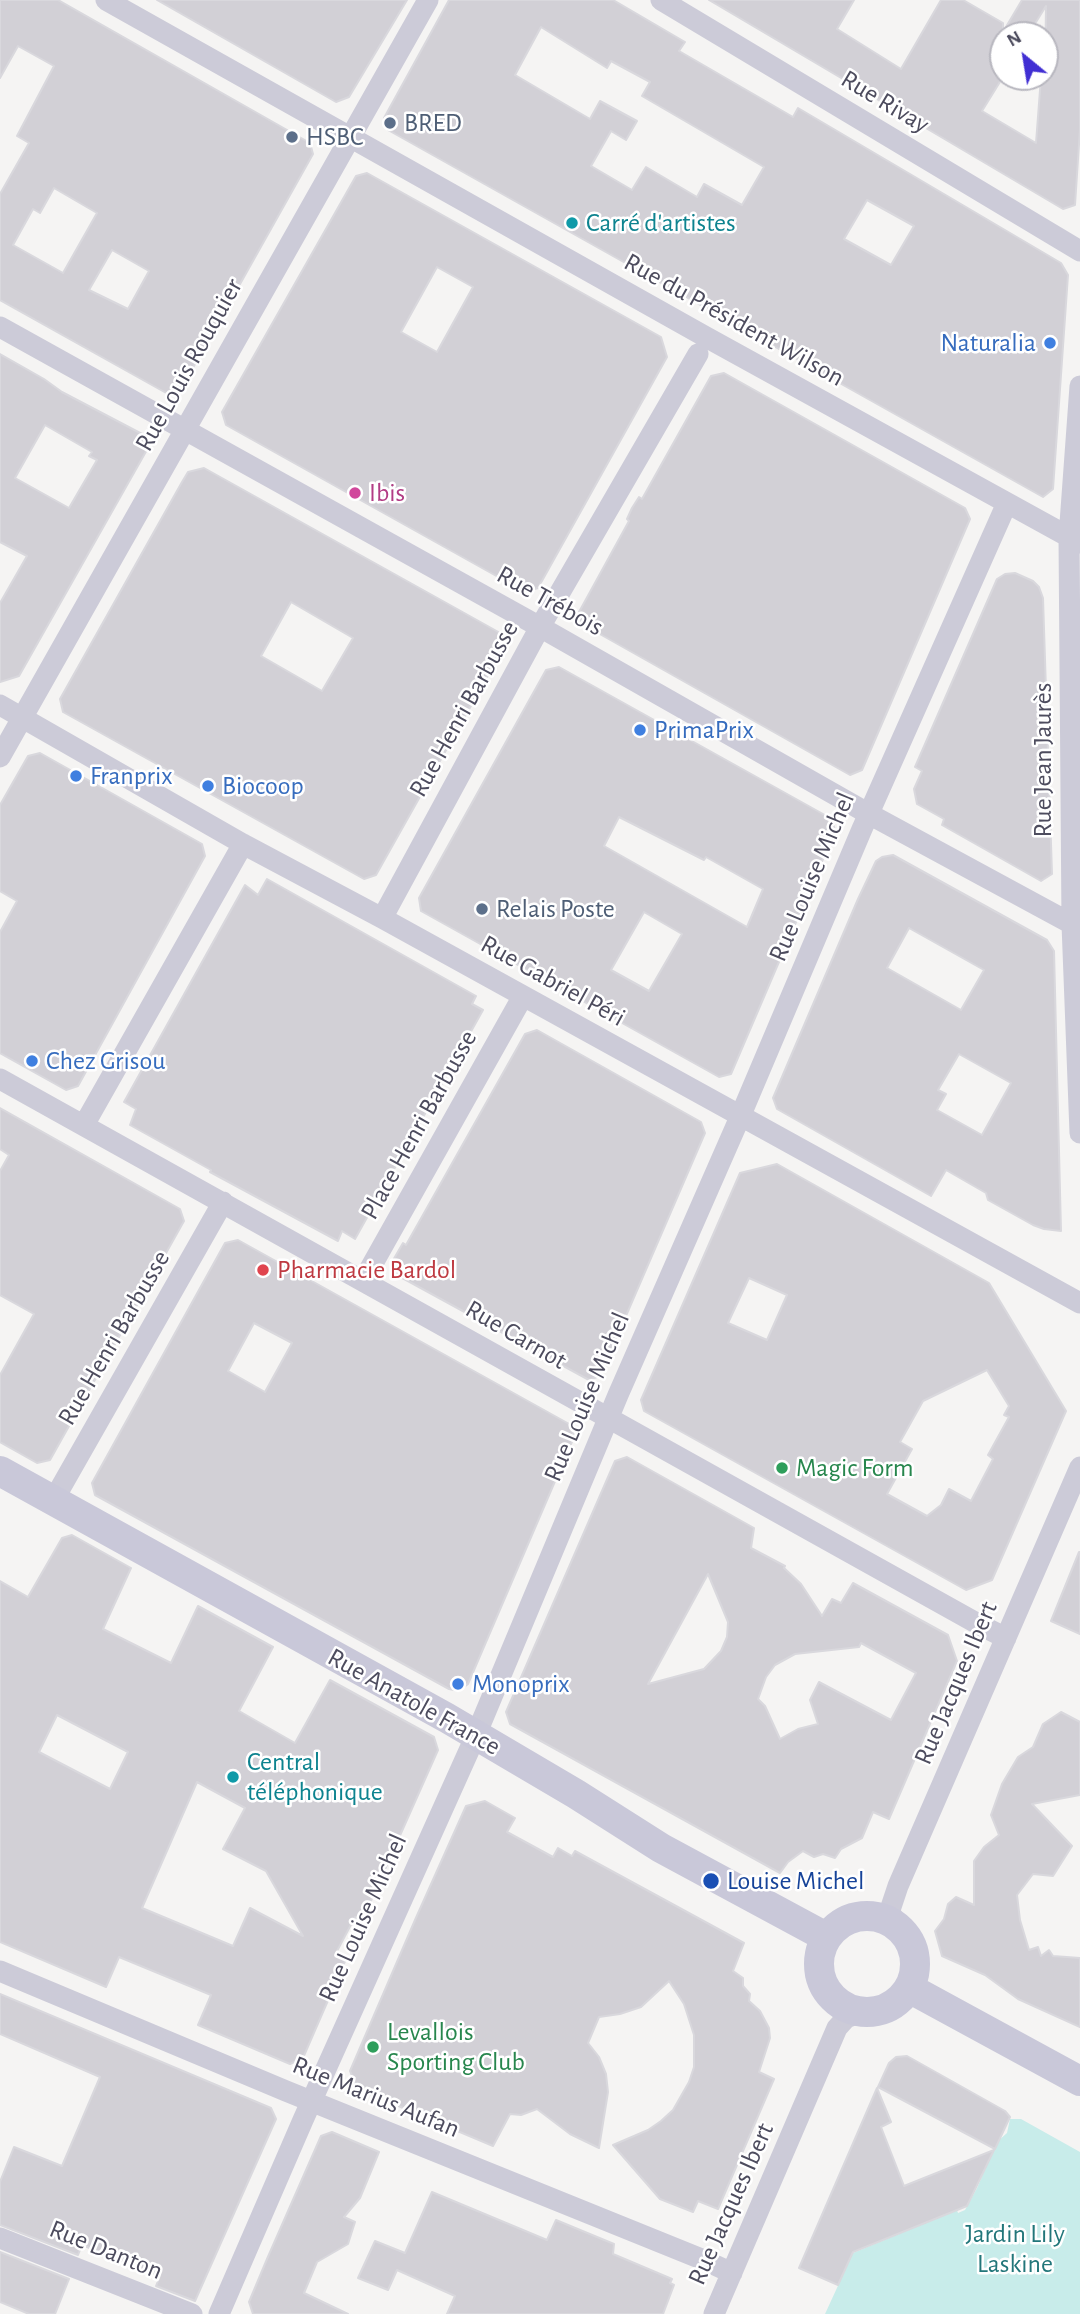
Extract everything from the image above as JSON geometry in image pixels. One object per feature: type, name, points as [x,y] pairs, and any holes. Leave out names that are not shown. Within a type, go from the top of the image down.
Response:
[{"type":"main road","name":"Rue Anatole France","points":[[0,1471],[476,1735],[661,1848],[825,1937]]},
{"type":"main road","points":[[875,1916],[894,1923],[907,1936],[914,1953],[915,1972],[909,1988],[882,2010],[861,2012],[843,2006],[829,1994],[820,1977],[819,1958],[825,1937],[837,1926],[855,1917],[875,1916]]},
{"type":"main road","points":[[909,1988],[1080,2081]]},
{"type":"street","name":"Rue du Président Wilson","points":[[107,0],[1074,540]]},
{"type":"street","name":"Rue Louis Rouquier","points":[[0,757],[428,0]]},
{"type":"street","name":"Rue Rivay","points":[[661,0],[1080,251]]},
{"type":"street","name":"Rue Trébois","points":[[0,327],[540,627],[869,814],[1072,924]]},
{"type":"street","name":"Rue Henri Barbusse","points":[[386,911],[540,627],[698,354]]},
{"type":"street","name":"Rue Jean Jaurès","points":[[1080,386],[1074,540],[1072,924],[1080,1133]]},
{"type":"street","name":"Rue Louise Michel","points":[[219,2314],[476,1735],[607,1419],[1007,503]]},
{"type":"street","name":"Rue Gabriel Péri","points":[[0,705],[243,844],[1080,1303]]},
{"type":"street","points":[[84,1125],[243,844]]},
{"type":"street","name":"Place Henri Barbusse","points":[[363,1280],[523,996]]},
{"type":"street","name":"Rue Carnot","points":[[0,1079],[607,1419],[1006,1638]]},
{"type":"street","name":"Rue Henri Barbusse","points":[[53,1501],[223,1202]]},
{"type":"street","name":"Rue Jacques Ibert","points":[[894,1923],[890,1910],[898,1886],[1080,1467]]},
{"type":"street","name":"Rue Marius Aufan","points":[[0,1971],[732,2273]]},
{"type":"street","name":"Rue Jacques Ibert","points":[[714,2314],[837,2028],[846,2018],[861,2012]]},
{"type":"street","name":"Rue Danton","points":[[0,2238],[192,2314]]},
{"type":"green space","name":"Jardin Lily Laskine","points":[[1010,2119],[1021,2119],[1080,2152],[1080,2314],[825,2314],[853,2253],[957,2210],[958,2213],[965,2210],[997,2142],[1007,2133]]},
{"type":"building","points":[[0,0],[58,0],[310,143],[313,154],[180,391],[168,394],[0,300],[0,194],[29,143],[17,136],[54,66],[18,46],[0,78]],"holes":[[[54,188],[97,213],[63,273],[13,245],[33,209],[40,213]],[[112,250],[149,271],[128,309],[89,290]]]},
{"type":"building","points":[[157,0],[407,0],[349,97],[336,102]]},
{"type":"building","points":[[449,0],[613,0],[685,42],[679,51],[793,117],[798,108],[1061,263],[1068,275],[1053,489],[1043,497],[388,130],[384,118]],"holes":[[[541,27],[607,68],[611,61],[650,82],[642,96],[764,167],[742,205],[704,184],[697,197],[646,167],[632,190],[591,166],[611,131],[626,140],[637,121],[600,101],[590,119],[515,75]],[[867,200],[914,226],[891,265],[844,239]]]},
{"type":"building","points":[[709,0],[854,0],[837,29],[901,69],[941,0],[963,0],[1000,21],[989,21],[989,91],[994,91],[982,111],[1036,143],[1040,91],[1059,91],[1059,21],[1046,21],[1046,6],[1037,21],[1010,21],[1022,0],[1080,0],[1080,129],[1075,205],[1063,209]]},
{"type":"building","points":[[367,173],[661,337],[667,357],[538,588],[525,592],[226,425],[222,412],[356,176]],"holes":[[[437,267],[473,287],[437,352],[401,332]]]},
{"type":"building","points":[[0,354],[62,392],[144,435],[148,448],[19,676],[0,682],[0,603],[27,556],[0,542]],"holes":[[[45,425],[92,452],[89,456],[97,460],[69,508],[15,478]]]},
{"type":"building","points":[[724,373],[965,508],[970,519],[862,770],[850,775],[582,624],[579,612],[629,521],[627,519],[632,508],[639,497],[642,499],[711,376]]},
{"type":"building","points":[[204,468],[502,634],[504,647],[376,875],[364,879],[63,712],[60,699],[188,472]],"holes":[[[291,602],[353,638],[322,691],[261,656]]]},
{"type":"building","points":[[1015,573],[1033,581],[1039,587],[1043,598],[1052,874],[1041,881],[942,825],[944,819],[917,804],[914,789],[922,771],[915,767],[997,579],[1005,574]]},
{"type":"building","points":[[559,667],[832,819],[835,831],[731,1074],[719,1077],[421,911],[419,898],[546,670]],"holes":[[[619,817],[704,860],[706,857],[763,889],[747,927],[604,846]],[[644,912],[682,934],[649,991],[611,970]]]},
{"type":"building","points":[[40,753],[202,844],[205,856],[78,1086],[66,1090],[0,1053],[0,932],[17,901],[0,891],[0,805],[28,756]]},
{"type":"building","points":[[893,855],[1047,940],[1054,951],[1061,1231],[1033,1225],[988,1200],[986,1193],[946,1170],[931,1196],[777,1109],[773,1098],[858,899],[876,861]],"holes":[[[909,928],[984,970],[961,1010],[887,968]],[[959,1054],[1011,1083],[982,1135],[937,1110],[946,1094],[938,1090]]]},
{"type":"building","points":[[267,879],[476,996],[472,1004],[483,1010],[355,1239],[342,1231],[338,1241],[130,1125],[136,1109],[124,1102],[245,885],[258,895]]},
{"type":"building","points":[[537,1030],[701,1122],[705,1133],[600,1376],[589,1380],[395,1274],[392,1262],[403,1243],[406,1245],[525,1034]]},
{"type":"building","points":[[0,1108],[180,1209],[184,1221],[50,1460],[37,1463],[0,1442],[0,1375],[34,1314],[0,1295],[0,1171],[9,1155],[0,1149]]},
{"type":"building","points":[[777,1164],[989,1283],[1066,1411],[992,1580],[966,1590],[644,1411],[641,1400],[740,1173]],"holes":[[[749,1278],[787,1295],[767,1340],[728,1323]],[[987,1370],[1009,1406],[1004,1415],[1009,1417],[988,1455],[993,1459],[971,1501],[949,1489],[941,1505],[927,1516],[887,1494],[912,1449],[900,1442],[923,1401]]]},
{"type":"building","points":[[238,1240],[571,1425],[574,1437],[468,1684],[459,1691],[449,1689],[95,1495],[92,1483],[225,1243]],"holes":[[[254,1323],[292,1343],[265,1392],[228,1371]]]},
{"type":"building","points":[[627,1457],[754,1528],[751,1548],[785,1566],[801,1584],[822,1616],[832,1599],[841,1603],[853,1583],[948,1635],[957,1661],[889,1819],[873,1812],[862,1838],[841,1849],[835,1858],[823,1854],[814,1857],[803,1851],[788,1862],[780,1873],[510,1724],[506,1712],[615,1461]],"holes":[[[708,1574],[728,1622],[727,1637],[721,1651],[704,1669],[648,1684]],[[861,1643],[916,1673],[891,1720],[819,1682],[810,1700],[818,1724],[798,1729],[780,1739],[765,1706],[758,1699],[766,1677],[775,1665],[795,1654],[859,1647]]]},
{"type":"building","points":[[72,1535],[131,1568],[103,1629],[171,1663],[198,1606],[273,1647],[239,1711],[295,1743],[330,1680],[434,1737],[438,1750],[362,1921],[355,1917],[336,1953],[346,1959],[303,2058],[290,2064],[198,2025],[211,1995],[119,1957],[106,1987],[0,1942],[0,1581],[28,1597],[62,1538]],"holes":[[[57,1715],[128,1752],[110,1789],[39,1752]],[[197,1782],[245,1808],[223,1849],[266,1871],[303,1936],[250,1908],[233,1946],[142,1908]]]},
{"type":"building","points":[[1080,1552],[1080,1634],[1051,1621]]},
{"type":"building","points":[[1061,1712],[1080,1722],[1080,1795],[1032,1804],[1072,1846],[1053,1876],[1033,1874],[1017,1895],[1020,1920],[1029,1950],[1038,1947],[1041,1956],[1049,1950],[1053,1956],[1080,1958],[1080,2027],[1018,1999],[985,1975],[942,1956],[935,1931],[944,1919],[948,1904],[956,1897],[974,1905],[974,1861],[984,1847],[999,1835],[991,1815],[1002,1784],[1018,1757],[1033,1747],[1043,1724]]},
{"type":"building","points":[[485,1801],[515,1818],[507,1832],[553,1857],[558,1848],[572,1856],[575,1851],[744,1943],[733,1971],[743,1978],[743,1986],[750,1994],[749,2001],[760,2011],[769,2028],[770,2038],[759,2072],[774,2079],[718,2209],[698,2201],[693,2212],[660,2199],[613,2145],[648,2130],[661,2121],[673,2110],[689,2082],[694,2067],[694,2035],[684,2004],[669,1981],[641,2007],[599,2017],[588,2043],[599,2057],[606,2074],[608,2092],[599,2148],[570,2134],[537,2109],[521,2115],[510,2114],[493,2146],[358,2089],[350,2071],[415,1920],[466,1806]]},
{"type":"building","points":[[0,1994],[271,2108],[276,2119],[195,2301],[156,2286],[160,2276],[82,2245],[78,2255],[0,2225],[0,2182],[14,2147],[62,2166],[100,2077],[0,2034]]},
{"type":"building","points":[[907,2056],[1005,2111],[1010,2117],[995,2149],[878,2087],[889,2063],[896,2057]]},
{"type":"building","points":[[877,2088],[891,2122],[881,2127],[904,2186],[994,2150],[967,2206],[853,2252],[838,2285],[799,2268]]},
{"type":"building","points":[[332,2132],[379,2152],[360,2198],[344,2217],[355,2222],[348,2244],[317,2262],[304,2293],[348,2314],[253,2314],[249,2302],[267,2259],[321,2136]]},
{"type":"building","points":[[432,2192],[547,2240],[556,2220],[614,2244],[613,2254],[672,2279],[670,2283],[674,2285],[663,2314],[447,2314],[455,2296],[397,2270],[388,2290],[358,2278],[375,2241],[405,2253]]},
{"type":"building","points":[[0,2252],[69,2279],[55,2314],[29,2314],[0,2302]]},
{"type":"place","name":"BRED","points":[[390,123]]},
{"type":"place","name":"HSBC","points":[[292,137]]},
{"type":"place","name":"Carré d'artistes","points":[[572,223]]},
{"type":"place","name":"Naturalia","points":[[1050,343]]},
{"type":"place","name":"Ibis","points":[[355,493]]},
{"type":"place","name":"PrimaPrix","points":[[640,730]]},
{"type":"place","name":"Franprix","points":[[76,776]]},
{"type":"place","name":"Biocoop","points":[[208,786]]},
{"type":"place","name":"Relais Poste","points":[[482,909]]},
{"type":"place","name":"Chez Grisou","points":[[32,1061]]},
{"type":"place","name":"Pharmacie Bardol","points":[[263,1270]]},
{"type":"place","name":"Magic Form","points":[[782,1468]]},
{"type":"place","name":"Monoprix","points":[[458,1684]]},
{"type":"place","name":"Central téléphonique","points":[[233,1777]]},
{"type":"place","name":"Louise Michel","points":[[711,1881]]},
{"type":"place","name":"Levallois Sporting Club","points":[[373,2047]]}]
